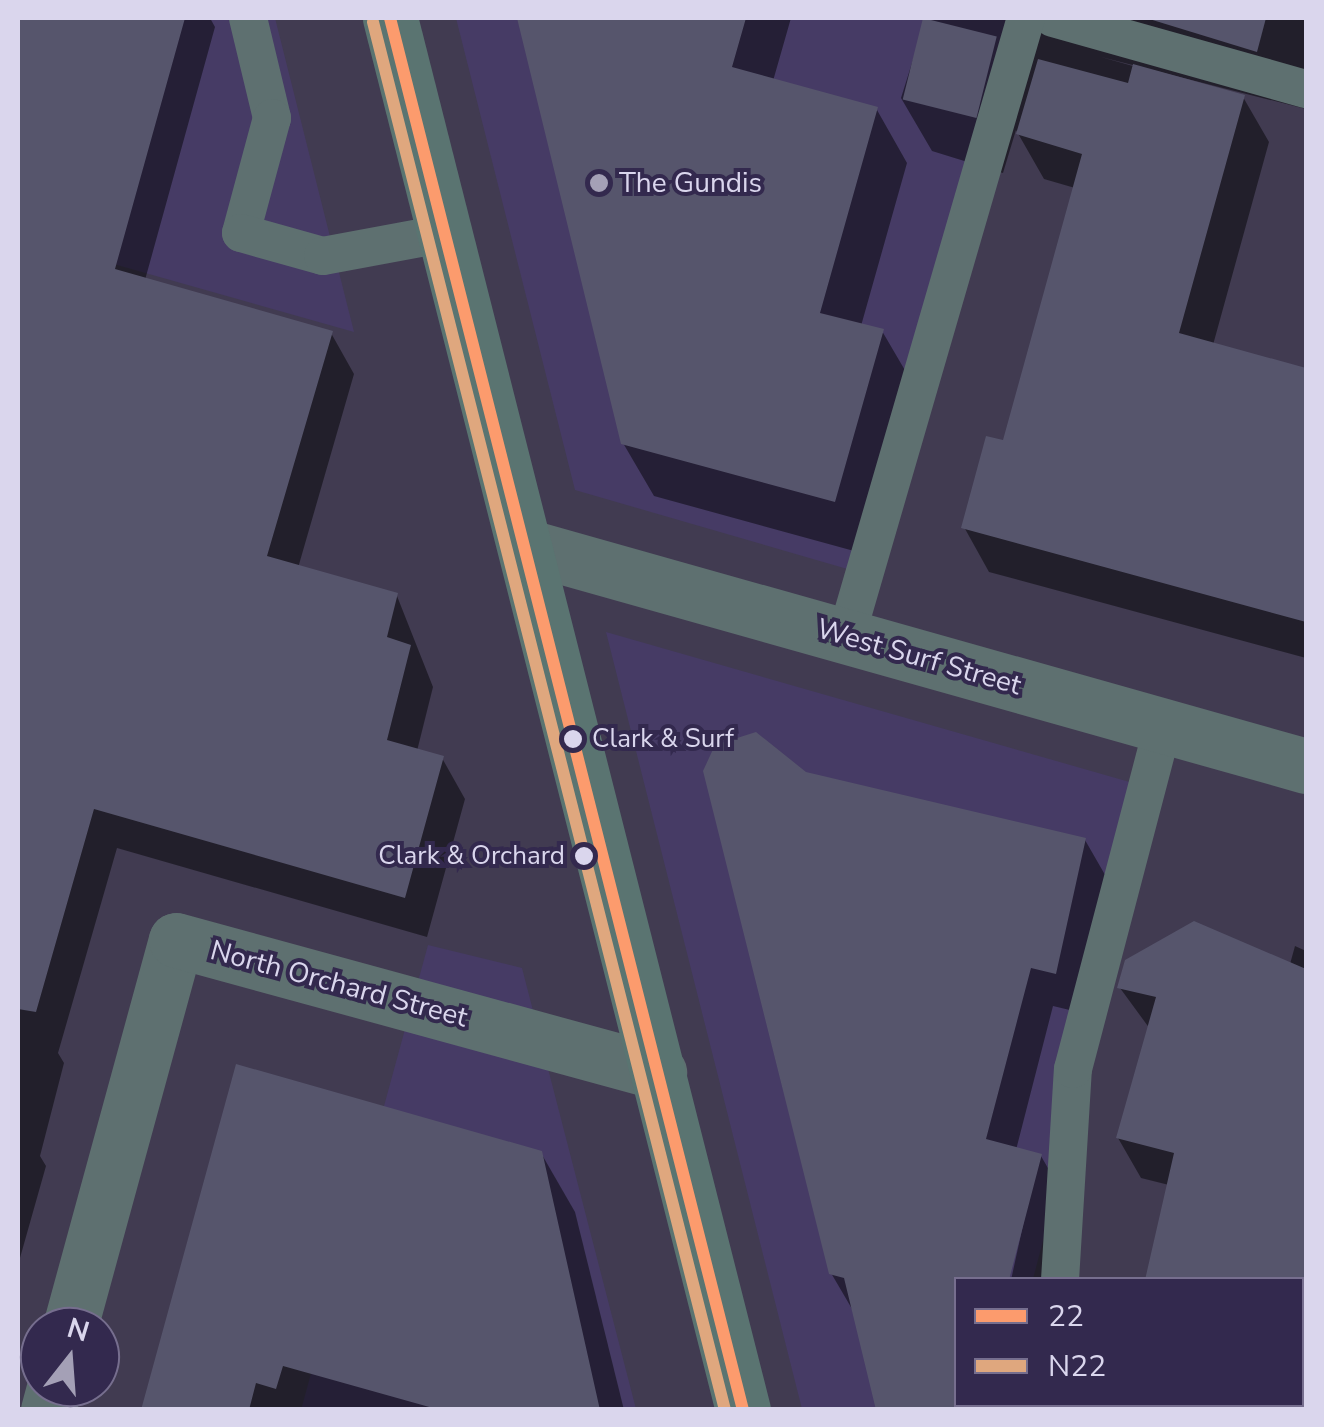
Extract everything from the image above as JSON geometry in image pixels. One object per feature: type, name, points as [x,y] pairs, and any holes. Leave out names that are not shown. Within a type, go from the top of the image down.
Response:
[{"type":"main road","points":[[390,18],[532,548],[744,1410]]},
{"type":"street","name":"West Surf Street","points":[[532,548],[1306,766]]},
{"type":"street","name":"North Orchard Street","points":[[75,1307],[176,940],[659,1072]]},
{"type":"lane","points":[[248,18],[272,118],[241,233],[322,256],[448,233]]},
{"type":"lane","points":[[846,637],[1026,18]]},
{"type":"lane","points":[[1052,18],[1306,90]]},
{"type":"lane","points":[[1060,1277],[1072,1069],[1163,725]]},
{"type":"shaded area","points":[[18,18],[275,18],[354,332],[18,237]]},
{"type":"shaded area","points":[[456,18],[1002,18],[1029,25],[875,577],[575,490]]},
{"type":"shaded area","points":[[606,632],[1161,791],[1034,1277],[954,1277],[954,1407],[1304,1407],[1304,1394],[1306,1409],[802,1409]]},
{"type":"shaded area","points":[[428,945],[522,968],[636,1409],[301,1410]]},
{"type":"building","points":[[18,18],[185,18],[115,269],[333,331],[267,556],[398,593],[387,637],[411,645],[387,740],[444,756],[405,898],[94,809],[36,1012],[18,1009]]},
{"type":"building","points":[[517,18],[746,18],[732,67],[878,107],[820,313],[884,329],[835,502],[621,444]]},
{"type":"building","points":[[923,18],[997,36],[976,118],[903,100]]},
{"type":"building","points":[[1146,18],[1266,18],[1257,52]]},
{"type":"building","points":[[1038,59],[1128,83],[1133,64],[1245,95],[1179,333],[1306,368],[1306,622],[961,528],[986,436],[1003,440],[1082,154],[1016,134]]},
{"type":"building","points":[[756,732],[806,772],[1086,838],[1056,974],[1031,968],[986,1139],[1042,1154],[1010,1277],[954,1277],[956,1410],[876,1410],[844,1278],[829,1274],[703,771],[715,745]]},
{"type":"building","points":[[1194,921],[1306,969],[1306,1280],[1146,1277],[1174,1153],[1116,1138],[1156,997],[1117,988],[1125,960]]},
{"type":"building","points":[[236,1064],[542,1151],[600,1410],[440,1410],[283,1366],[276,1389],[256,1383],[249,1410],[141,1410]]},
{"type":"transit line","name":"22","points":[[390,18],[743,1410]]},
{"type":"transit line","name":"N22","points":[[373,22],[725,1410]]},
{"type":"place","name":"The Gundis","points":[[599,183]]},
{"type":"place","name":"Clark & Surf","points":[[573,739]]},
{"type":"place","name":"Clark & Orchard","points":[[584,856]]}]
